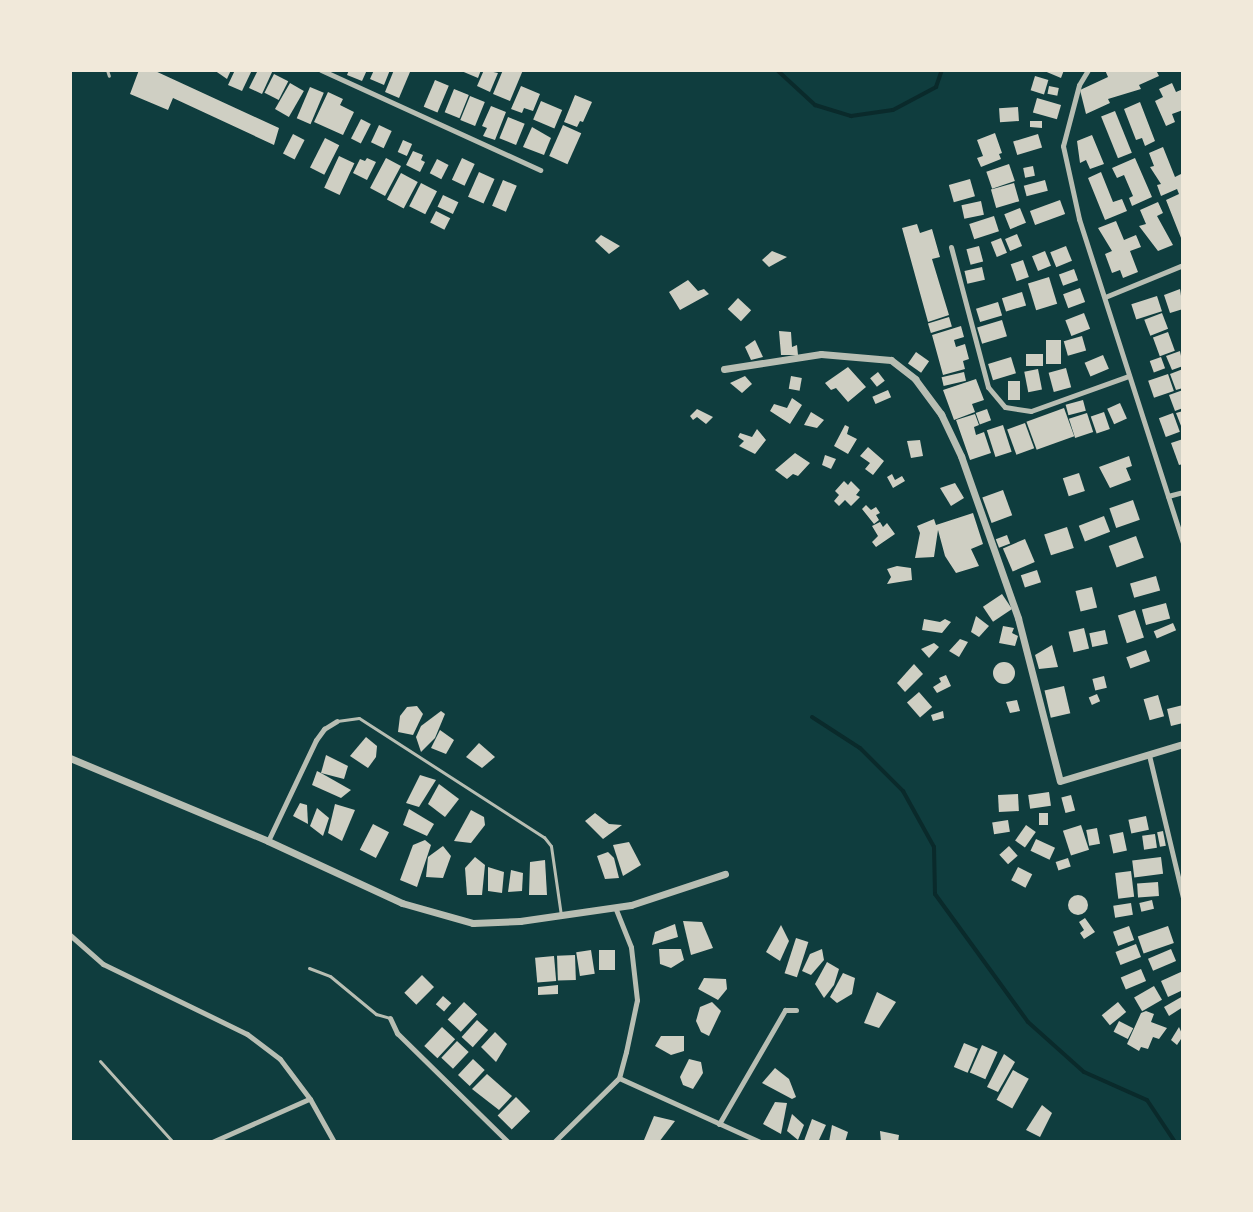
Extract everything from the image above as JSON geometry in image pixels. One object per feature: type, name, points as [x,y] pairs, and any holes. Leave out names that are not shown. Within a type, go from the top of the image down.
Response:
[{"type":"street","points":[[321,70],[540,170]]},
{"type":"street","points":[[1088,70],[1079,85],[1063,146],[1079,219],[1183,543]]},
{"type":"street","points":[[951,247],[988,387],[1005,407],[1031,411],[1129,376]]},
{"type":"street","points":[[1105,297],[1183,265]]},
{"type":"street","points":[[724,369],[821,354],[891,360],[915,379],[941,414],[961,456],[1018,618],[1060,781],[1183,744]]},
{"type":"street","points":[[1168,496],[1183,492]]},
{"type":"street","points":[[268,841],[316,740],[324,729],[337,721]]},
{"type":"street","points":[[1149,754],[1183,898]]},
{"type":"street","points":[[70,758],[268,841],[402,903],[473,923],[615,907],[725,874]]},
{"type":"street","points":[[554,1142],[619,1078],[637,1000],[631,947],[615,907]]},
{"type":"street","points":[[70,935],[103,964],[247,1034],[280,1059],[310,1099],[334,1142]]},
{"type":"street","points":[[719,1124],[785,1010],[796,1010]]},
{"type":"street","points":[[390,1018],[397,1033],[508,1142]]},
{"type":"street","points":[[619,1078],[760,1142]]},
{"type":"street","points":[[215,1141],[310,1099]]},
{"type":"lane","points":[[107,70],[109,76]]},
{"type":"lane","points":[[337,721],[359,718],[547,839],[561,915]]},
{"type":"lane","points":[[309,968],[330,976],[376,1014],[390,1018]]},
{"type":"lane","points":[[100,1061],[173,1142]]},
{"type":"building","points":[[139,70],[153,70],[279,128],[274,145],[173,98],[168,110],[130,94]]},
{"type":"building","points":[[214,70],[231,70],[227,79]]},
{"type":"building","points":[[235,70],[252,70],[242,91],[228,85]]},
{"type":"building","points":[[258,70],[273,70],[262,94],[249,88]]},
{"type":"building","points":[[349,70],[367,70],[362,81],[347,75]]},
{"type":"building","points":[[374,70],[390,70],[384,85],[370,79]]},
{"type":"building","points":[[394,70],[410,72],[399,98],[385,92]]},
{"type":"building","points":[[459,70],[481,70],[478,78]]},
{"type":"building","points":[[484,70],[498,73],[490,92],[477,86]]},
{"type":"building","points":[[503,70],[523,70],[510,101],[493,94]]},
{"type":"building","points":[[1042,70],[1064,70],[1061,78]]},
{"type":"building","points":[[1105,70],[1156,70],[1159,76],[1139,85],[1141,89],[1108,99],[1110,103],[1086,114],[1080,90],[1108,77]]},
{"type":"building","points":[[274,74],[288,81],[279,100],[264,93]]},
{"type":"building","points":[[1035,76],[1048,80],[1044,94],[1031,90]]},
{"type":"building","points":[[435,80],[449,86],[437,113],[424,107]]},
{"type":"building","points":[[290,83],[304,91],[289,117],[275,109]]},
{"type":"building","points":[[1172,83],[1176,92],[1183,89],[1183,110],[1172,114],[1175,122],[1166,126],[1155,101],[1163,97],[1159,89]]},
{"type":"building","points":[[521,86],[540,94],[533,111],[524,108],[522,113],[511,109]]},
{"type":"building","points":[[1049,86],[1059,88],[1057,96],[1047,94]]},
{"type":"building","points":[[310,87],[324,93],[311,124],[297,118]]},
{"type":"building","points":[[454,89],[469,95],[459,118],[445,112]]},
{"type":"building","points":[[328,92],[343,99],[340,105],[354,112],[343,135],[314,122]]},
{"type":"building","points":[[575,95],[592,102],[583,122],[580,121],[577,127],[564,122]]},
{"type":"building","points":[[470,96],[485,102],[475,126],[460,120]]},
{"type":"building","points":[[1037,98],[1061,105],[1057,119],[1033,112]]},
{"type":"building","points":[[541,101],[562,110],[554,128],[533,119]]},
{"type":"building","points":[[1140,102],[1155,141],[1145,146],[1142,138],[1136,140],[1124,109]]},
{"type":"building","points":[[491,106],[506,112],[495,140],[483,136],[487,128],[482,126]]},
{"type":"building","points":[[1018,107],[1019,121],[1000,122],[999,108]]},
{"type":"building","points":[[1115,111],[1132,153],[1118,158],[1101,117]]},
{"type":"building","points":[[508,117],[525,124],[516,145],[499,138]]},
{"type":"building","points":[[361,119],[371,124],[361,144],[351,139]]},
{"type":"building","points":[[1030,121],[1042,121],[1042,128],[1030,127]]},
{"type":"building","points":[[379,125],[392,131],[384,148],[371,142]]},
{"type":"building","points":[[563,125],[581,133],[567,164],[549,156]]},
{"type":"building","points":[[532,127],[551,138],[544,155],[523,147]]},
{"type":"building","points":[[995,133],[1001,159],[981,167],[977,158],[983,156],[977,140]]},
{"type":"building","points":[[293,134],[305,140],[295,160],[283,154]]},
{"type":"building","points":[[1038,134],[1042,147],[1017,155],[1013,142]]},
{"type":"building","points":[[1092,135],[1104,164],[1090,169],[1086,160],[1080,163],[1077,141]]},
{"type":"building","points":[[325,138],[339,145],[324,175],[310,167]]},
{"type":"building","points":[[403,140],[412,144],[407,156],[398,152]]},
{"type":"building","points":[[1163,147],[1175,177],[1183,173],[1183,243],[1166,200],[1179,194],[1177,189],[1161,196],[1157,185],[1161,184],[1150,167],[1154,166],[1149,153]]},
{"type":"building","points":[[413,151],[423,155],[421,160],[425,162],[420,172],[406,165]]},
{"type":"building","points":[[339,156],[354,163],[340,195],[324,188]]},
{"type":"building","points":[[367,158],[376,162],[367,180],[353,173],[360,159],[365,161]]},
{"type":"building","points":[[386,158],[401,166],[385,196],[370,188]]},
{"type":"building","points":[[462,158],[475,164],[465,186],[452,180]]},
{"type":"building","points":[[1135,158],[1152,197],[1132,206],[1129,198],[1133,196],[1124,175],[1117,178],[1112,168]]},
{"type":"building","points":[[437,159],[449,165],[441,179],[430,173]]},
{"type":"building","points":[[1009,164],[1015,181],[992,189],[986,172]]},
{"type":"building","points":[[1033,166],[1035,176],[1025,178],[1023,168]]},
{"type":"building","points":[[479,172],[495,179],[484,204],[468,197]]},
{"type":"building","points":[[1101,172],[1113,202],[1122,199],[1127,211],[1105,220],[1088,178]]},
{"type":"building","points":[[401,173],[418,182],[404,208],[387,199]]},
{"type":"building","points":[[970,179],[975,196],[954,202],[949,185]]},
{"type":"building","points":[[503,180],[517,186],[506,212],[492,206]]},
{"type":"building","points":[[1045,180],[1048,191],[1027,196],[1024,186]]},
{"type":"building","points":[[421,183],[437,191],[425,214],[409,206]]},
{"type":"building","points":[[1014,183],[1019,201],[996,208],[991,190]]},
{"type":"building","points":[[443,195],[458,202],[453,214],[438,207]]},
{"type":"building","points":[[1060,200],[1065,214],[1035,225],[1030,211]]},
{"type":"building","points":[[981,201],[984,215],[964,219],[961,205]]},
{"type":"building","points":[[1158,202],[1163,213],[1157,216],[1173,245],[1158,251],[1139,226],[1146,224],[1140,210]]},
{"type":"building","points":[[1020,208],[1026,223],[1010,229],[1004,214]]},
{"type":"building","points":[[436,211],[450,218],[444,230],[430,223]]},
{"type":"building","points":[[994,216],[999,231],[974,239],[969,224]]},
{"type":"building","points":[[1116,221],[1124,240],[1136,235],[1141,247],[1130,251],[1138,272],[1123,278],[1120,270],[1112,273],[1105,254],[1112,251],[1098,228]]},
{"type":"building","points":[[917,224],[920,233],[932,229],[940,257],[932,259],[949,315],[928,322],[902,228]]},
{"type":"building","points":[[1017,234],[1022,246],[1010,251],[1005,239]]},
{"type":"building","points":[[601,235],[620,246],[609,254],[595,241]]},
{"type":"building","points":[[1001,238],[1007,253],[997,257],[991,242]]},
{"type":"building","points":[[979,246],[983,261],[971,265],[966,249]]},
{"type":"building","points":[[1066,246],[1072,261],[1056,267],[1050,252]]},
{"type":"building","points":[[772,251],[787,257],[769,267],[762,260]]},
{"type":"building","points":[[1045,251],[1051,266],[1038,271],[1032,256]]},
{"type":"building","points":[[1023,260],[1029,277],[1017,281],[1011,264]]},
{"type":"building","points":[[982,267],[985,280],[967,284],[964,271]]},
{"type":"building","points":[[1074,269],[1078,280],[1063,286],[1059,274]]},
{"type":"building","points":[[1049,277],[1057,304],[1036,310],[1028,283]]},
{"type":"building","points":[[688,280],[698,291],[704,289],[709,294],[680,310],[669,292]]},
{"type":"building","points":[[1080,288],[1085,302],[1068,308],[1063,294]]},
{"type":"building","points":[[1180,289],[1183,309],[1170,313],[1164,295]]},
{"type":"building","points":[[1022,292],[1026,305],[1006,312],[1002,298]]},
{"type":"building","points":[[1157,296],[1162,311],[1136,320],[1131,304]]},
{"type":"building","points":[[738,298],[751,310],[741,321],[728,309]]},
{"type":"building","points":[[998,302],[1002,315],[980,322],[976,309]]},
{"type":"building","points":[[1084,313],[1090,329],[1071,336],[1065,320]]},
{"type":"building","points":[[1162,313],[1168,329],[1150,336],[1144,320]]},
{"type":"building","points":[[949,317],[952,327],[931,333],[928,323]]},
{"type":"building","points":[[1002,320],[1007,336],[982,344],[977,328]]},
{"type":"building","points":[[961,326],[964,337],[954,340],[956,347],[965,344],[969,359],[963,361],[965,369],[943,375],[932,335]]},
{"type":"building","points":[[779,331],[791,332],[792,347],[797,345],[798,355],[781,355]]},
{"type":"building","points":[[1168,332],[1175,351],[1160,356],[1153,337]]},
{"type":"building","points":[[1082,336],[1086,350],[1068,356],[1064,341]]},
{"type":"building","points":[[755,340],[763,357],[751,360],[745,347]]},
{"type":"building","points":[[1046,340],[1061,340],[1061,364],[1046,364]]},
{"type":"building","points":[[1180,351],[1183,366],[1172,370],[1166,356]]},
{"type":"building","points":[[916,352],[929,361],[921,373],[908,363]]},
{"type":"building","points":[[1026,354],[1043,354],[1043,366],[1026,366]]},
{"type":"building","points":[[1103,355],[1109,369],[1090,377],[1085,363]]},
{"type":"building","points":[[1011,357],[1016,373],[993,380],[988,364]]},
{"type":"building","points":[[1161,357],[1165,368],[1154,372],[1150,361]]},
{"type":"building","points":[[848,367],[866,387],[848,402],[836,388],[831,390],[825,383]]},
{"type":"building","points":[[1066,368],[1071,387],[1054,392],[1049,373]]},
{"type":"building","points":[[1038,369],[1042,390],[1028,392],[1024,372]]},
{"type":"building","points":[[1183,369],[1183,388],[1176,390],[1170,374]]},
{"type":"building","points":[[878,372],[885,381],[877,387],[870,378]]},
{"type":"building","points":[[964,372],[966,381],[944,386],[942,377]]},
{"type":"building","points":[[1168,374],[1174,391],[1154,398],[1148,381]]},
{"type":"building","points":[[745,376],[752,384],[742,393],[730,383]]},
{"type":"building","points":[[791,376],[802,378],[800,391],[789,389]]},
{"type":"building","points":[[976,379],[984,400],[972,404],[975,412],[954,420],[943,390]]},
{"type":"building","points":[[1008,381],[1020,381],[1020,400],[1008,400]]},
{"type":"building","points":[[888,390],[891,397],[875,404],[872,397]]},
{"type":"building","points":[[1183,390],[1183,408],[1175,411],[1169,395]]},
{"type":"building","points":[[792,398],[802,405],[790,424],[770,411],[774,404],[787,408]]},
{"type":"building","points":[[1083,400],[1086,411],[1068,415],[1066,405]]},
{"type":"building","points":[[1120,403],[1127,419],[1114,424],[1107,409]]},
{"type":"building","points":[[1064,408],[1074,436],[1037,450],[1026,422]]},
{"type":"building","points":[[697,409],[713,417],[706,424],[697,417],[693,420],[690,416]]},
{"type":"building","points":[[987,409],[991,420],[980,424],[976,413]]},
{"type":"building","points":[[1183,411],[1183,431],[1176,413]]},
{"type":"building","points":[[811,412],[824,420],[817,428],[804,425]]},
{"type":"building","points":[[1104,412],[1110,429],[1097,434],[1091,417]]},
{"type":"building","points":[[1087,413],[1093,432],[1075,438],[1069,419]]},
{"type":"building","points":[[1173,413],[1180,432],[1166,437],[1159,418]]},
{"type":"building","points":[[975,414],[979,425],[974,427],[976,435],[984,432],[991,453],[970,460],[956,420]]},
{"type":"building","points":[[1025,423],[1034,448],[1016,455],[1007,429]]},
{"type":"building","points":[[845,425],[849,427],[847,434],[857,439],[848,454],[834,446]]},
{"type":"building","points":[[1003,425],[1012,452],[995,457],[987,430]]},
{"type":"building","points":[[757,429],[766,440],[755,454],[739,446],[744,441],[738,437],[740,433],[752,437]]},
{"type":"building","points":[[1183,439],[1183,464],[1179,465],[1171,443]]},
{"type":"building","points":[[920,440],[923,456],[911,458],[907,441]]},
{"type":"building","points":[[868,447],[884,461],[873,475],[865,469],[870,463],[860,456]]},
{"type":"building","points":[[795,453],[810,463],[798,476],[793,474],[787,479],[775,470]]},
{"type":"building","points":[[825,455],[836,459],[831,469],[822,465]]},
{"type":"building","points":[[1129,456],[1132,466],[1126,468],[1131,480],[1110,488],[1099,467]]},
{"type":"building","points":[[1079,473],[1085,491],[1069,496],[1063,478]]},
{"type":"building","points":[[892,474],[895,480],[902,476],[905,481],[893,488],[887,477]]},
{"type":"building","points":[[844,481],[848,485],[851,481],[860,490],[856,495],[860,497],[851,506],[845,500],[839,506],[834,501],[839,495],[835,491]]},
{"type":"building","points":[[955,483],[964,498],[951,506],[940,488]]},
{"type":"building","points":[[1003,490],[1012,515],[992,523],[982,498]]},
{"type":"building","points":[[1133,500],[1140,520],[1116,528],[1109,508]]},
{"type":"building","points":[[866,505],[871,510],[876,507],[880,513],[876,515],[879,520],[874,524],[862,509]]},
{"type":"building","points":[[973,513],[983,544],[971,549],[979,566],[956,573],[945,556],[938,530],[934,557],[915,558],[920,533],[917,526],[934,519],[936,525]]},
{"type":"building","points":[[1104,516],[1110,532],[1085,542],[1079,526]]},
{"type":"building","points":[[880,522],[883,527],[887,523],[895,534],[876,547],[872,542],[878,536],[872,526]]},
{"type":"building","points":[[1067,527],[1074,548],[1051,555],[1044,534]]},
{"type":"building","points":[[1007,535],[1010,543],[999,548],[996,539]]},
{"type":"building","points":[[1136,536],[1144,558],[1117,568],[1109,546]]},
{"type":"building","points":[[1025,539],[1035,562],[1013,571],[1003,548]]},
{"type":"building","points":[[897,566],[911,568],[912,580],[887,584],[891,577],[887,569]]},
{"type":"building","points":[[1037,570],[1041,582],[1025,588],[1021,575]]},
{"type":"building","points":[[1156,576],[1160,590],[1134,598],[1130,583]]},
{"type":"building","points":[[1092,587],[1097,607],[1081,611],[1076,591]]},
{"type":"building","points":[[1002,594],[1012,609],[993,622],[983,607]]},
{"type":"building","points":[[1166,603],[1170,618],[1146,625],[1142,609]]},
{"type":"building","points":[[1135,610],[1144,638],[1127,643],[1118,616]]},
{"type":"building","points":[[976,616],[989,626],[979,637],[971,632]]},
{"type":"building","points":[[924,619],[951,622],[942,633],[922,630]]},
{"type":"building","points":[[1173,623],[1176,630],[1157,639],[1154,631]]},
{"type":"building","points":[[1003,626],[1014,628],[1012,633],[1018,636],[1015,646],[999,643]]},
{"type":"building","points":[[1084,628],[1089,648],[1074,652],[1068,632]]},
{"type":"building","points":[[1105,630],[1108,644],[1092,647],[1089,633]]},
{"type":"building","points":[[960,639],[968,642],[959,657],[949,651]]},
{"type":"building","points":[[934,643],[939,647],[929,658],[921,649]]},
{"type":"building","points":[[1052,645],[1058,667],[1039,669],[1035,655]]},
{"type":"building","points":[[1146,650],[1150,661],[1130,668],[1126,657]]},
{"type":"building","points":[[1004,662],[1012,665],[1015,673],[1012,681],[1004,684],[996,681],[993,673],[996,665]]},
{"type":"building","points":[[914,664],[923,674],[905,692],[897,683]]},
{"type":"building","points":[[946,675],[951,686],[937,693],[933,687],[941,682],[939,678]]},
{"type":"building","points":[[1104,676],[1107,688],[1095,691],[1092,679]]},
{"type":"building","points":[[1064,686],[1070,713],[1051,718],[1045,690]]},
{"type":"building","points":[[919,692],[932,707],[920,718],[907,702]]},
{"type":"building","points":[[1097,694],[1100,701],[1092,705],[1089,698]]},
{"type":"building","points":[[1158,695],[1164,716],[1150,720],[1144,699]]},
{"type":"building","points":[[1017,700],[1020,711],[1010,713],[1006,702]]},
{"type":"building","points":[[1183,705],[1183,723],[1171,726],[1167,709]]},
{"type":"building","points":[[417,706],[423,714],[413,735],[398,732],[400,716],[407,707]]},
{"type":"building","points":[[441,711],[445,714],[435,738],[421,752],[416,737],[421,726]]},
{"type":"building","points":[[943,711],[944,718],[933,721],[931,715]]},
{"type":"building","points":[[440,730],[454,740],[446,754],[431,748]]},
{"type":"building","points":[[366,737],[377,746],[376,757],[368,768],[350,756]]},
{"type":"building","points":[[479,743],[495,757],[482,768],[466,757]]},
{"type":"building","points":[[326,755],[348,766],[344,779],[321,773]]},
{"type":"building","points":[[317,771],[351,790],[341,798],[312,785]]},
{"type":"building","points":[[420,775],[436,780],[419,807],[406,803]]},
{"type":"building","points":[[439,784],[459,799],[445,817],[428,804]]},
{"type":"building","points":[[1049,792],[1051,806],[1030,809],[1028,795]]},
{"type":"building","points":[[1018,794],[1019,811],[999,812],[998,795]]},
{"type":"building","points":[[1071,795],[1075,810],[1065,813],[1061,798]]},
{"type":"building","points":[[300,803],[307,805],[308,824],[293,816]]},
{"type":"building","points":[[335,804],[355,810],[342,841],[328,833]]},
{"type":"building","points":[[317,808],[329,818],[323,836],[310,826]]},
{"type":"building","points":[[409,809],[434,824],[427,836],[403,825]]},
{"type":"building","points":[[471,810],[484,817],[485,825],[471,843],[454,841]]},
{"type":"building","points":[[595,813],[609,824],[622,825],[603,839],[585,821]]},
{"type":"building","points":[[1039,813],[1048,813],[1048,825],[1039,825]]},
{"type":"building","points":[[1146,816],[1149,830],[1131,833],[1128,820]]},
{"type":"building","points":[[1008,820],[1010,832],[994,834],[992,823]]},
{"type":"building","points":[[373,824],[389,832],[376,858],[360,850]]},
{"type":"building","points":[[1026,825],[1036,832],[1025,847],[1015,841]]},
{"type":"building","points":[[1081,825],[1089,850],[1071,856],[1063,831]]},
{"type":"building","points":[[1097,828],[1100,844],[1089,846],[1086,830]]},
{"type":"building","points":[[1163,831],[1166,846],[1160,847],[1157,832]]},
{"type":"building","points":[[1123,832],[1127,851],[1113,853],[1109,835]]},
{"type":"building","points":[[1155,834],[1157,848],[1144,850],[1142,836]]},
{"type":"building","points":[[1036,839],[1055,848],[1050,860],[1031,851]]},
{"type":"building","points":[[425,840],[431,845],[417,887],[400,880],[413,845]]},
{"type":"building","points":[[629,842],[641,865],[623,876],[613,845]]},
{"type":"building","points":[[443,846],[451,856],[443,878],[426,877],[428,857]]},
{"type":"building","points":[[1009,846],[1018,856],[1008,864],[999,855]]},
{"type":"building","points":[[608,852],[614,858],[619,878],[605,879],[597,856]]},
{"type":"building","points":[[475,857],[485,865],[482,895],[467,895],[465,868]]},
{"type":"building","points":[[1161,857],[1163,874],[1134,877],[1132,861]]},
{"type":"building","points":[[1068,858],[1071,867],[1058,871],[1056,862]]},
{"type":"building","points":[[545,860],[547,895],[529,895],[530,862]]},
{"type":"building","points":[[488,867],[504,872],[502,893],[488,891]]},
{"type":"building","points":[[1018,867],[1032,874],[1025,888],[1011,880]]},
{"type":"building","points":[[511,870],[523,873],[522,891],[508,892]]},
{"type":"building","points":[[1131,871],[1134,897],[1118,899],[1115,873]]},
{"type":"building","points":[[1158,882],[1159,896],[1138,897],[1137,883]]},
{"type":"building","points":[[1074,895],[1082,895],[1088,905],[1082,915],[1074,915],[1068,909],[1068,901]]},
{"type":"building","points":[[1152,900],[1154,909],[1141,912],[1139,903]]},
{"type":"building","points":[[1131,903],[1133,915],[1115,918],[1113,906]]},
{"type":"building","points":[[1085,918],[1095,932],[1084,939],[1080,933],[1084,930],[1079,922]]},
{"type":"building","points":[[683,921],[702,922],[713,948],[691,955]]},
{"type":"building","points":[[675,924],[678,937],[652,945],[655,932]]},
{"type":"building","points":[[781,925],[789,941],[780,961],[766,952]]},
{"type":"building","points":[[1129,926],[1134,940],[1118,946],[1113,932]]},
{"type":"building","points":[[1168,926],[1174,943],[1144,953],[1138,936]]},
{"type":"building","points":[[796,938],[808,942],[797,977],[785,973]]},
{"type":"building","points":[[1136,944],[1141,957],[1120,965],[1115,952]]},
{"type":"building","points":[[659,949],[681,949],[684,960],[671,968],[660,964]]},
{"type":"building","points":[[822,949],[824,960],[811,975],[802,971],[810,954]]},
{"type":"building","points":[[1171,949],[1176,961],[1153,971],[1148,959]]},
{"type":"building","points":[[591,950],[595,974],[580,976],[576,952]]},
{"type":"building","points":[[599,950],[615,950],[615,970],[599,970]]},
{"type":"building","points":[[575,955],[576,980],[558,981],[557,956]]},
{"type":"building","points":[[554,956],[556,981],[537,983],[535,958]]},
{"type":"building","points":[[827,962],[839,969],[834,985],[824,998],[815,984]]},
{"type":"building","points":[[1141,969],[1146,981],[1126,990],[1121,978]]},
{"type":"building","points":[[1183,971],[1183,990],[1168,997],[1161,981]]},
{"type":"building","points":[[843,973],[855,978],[852,994],[837,1003],[830,997]]},
{"type":"building","points":[[422,975],[434,987],[416,1005],[404,993]]},
{"type":"building","points":[[704,978],[726,979],[727,989],[718,1000],[698,989]]},
{"type":"building","points":[[558,985],[558,994],[538,995],[538,987]]},
{"type":"building","points":[[1154,986],[1162,1000],[1142,1011],[1134,998]]},
{"type":"building","points":[[877,992],[896,1002],[879,1028],[864,1023]]},
{"type":"building","points":[[443,996],[451,1003],[444,1012],[436,1004]]},
{"type":"building","points":[[1183,996],[1183,1007],[1169,1016],[1164,1007]]},
{"type":"building","points":[[464,1002],[477,1014],[461,1032],[448,1020]]},
{"type":"building","points":[[712,1002],[721,1011],[709,1036],[701,1032],[696,1021],[700,1007]]},
{"type":"building","points":[[1118,1002],[1126,1012],[1110,1025],[1102,1015]]},
{"type":"building","points":[[1141,1013],[1154,1014],[1151,1022],[1167,1028],[1159,1039],[1153,1037],[1148,1049],[1141,1047],[1139,1051],[1127,1044]]},
{"type":"building","points":[[477,1020],[488,1030],[473,1047],[462,1037]]},
{"type":"building","points":[[1119,1021],[1133,1028],[1128,1039],[1114,1032]]},
{"type":"building","points":[[442,1027],[455,1039],[437,1058],[424,1046]]},
{"type":"building","points":[[1179,1027],[1183,1036],[1177,1045],[1171,1040]]},
{"type":"building","points":[[495,1032],[507,1044],[496,1062],[481,1047]]},
{"type":"building","points":[[661,1036],[684,1036],[684,1051],[671,1055],[655,1046]]},
{"type":"building","points":[[457,1041],[469,1052],[453,1069],[441,1058]]},
{"type":"building","points":[[964,1043],[978,1049],[968,1073],[954,1067]]},
{"type":"building","points":[[982,1045],[998,1052],[985,1079],[970,1072]]},
{"type":"building","points":[[1004,1054],[1015,1062],[998,1092],[987,1087]]},
{"type":"building","points":[[473,1059],[485,1070],[470,1086],[458,1075]]},
{"type":"building","points":[[689,1059],[701,1062],[703,1073],[693,1089],[683,1085],[680,1077]]},
{"type":"building","points":[[775,1068],[789,1079],[796,1097],[792,1099],[762,1083]]},
{"type":"building","points":[[1013,1070],[1029,1079],[1012,1108],[997,1100]]},
{"type":"building","points":[[487,1074],[512,1096],[499,1110],[472,1089]]},
{"type":"building","points":[[516,1097],[530,1111],[512,1130],[498,1115]]},
{"type":"building","points":[[775,1102],[787,1103],[781,1134],[763,1124]]},
{"type":"building","points":[[1042,1105],[1052,1113],[1040,1137],[1026,1130]]},
{"type":"building","points":[[792,1114],[804,1125],[798,1140],[787,1131]]},
{"type":"building","points":[[654,1116],[675,1121],[659,1142],[648,1142],[644,1140]]},
{"type":"building","points":[[812,1119],[826,1125],[818,1142],[804,1141]]},
{"type":"building","points":[[832,1125],[848,1132],[845,1142],[829,1142]]},
{"type":"building","points":[[880,1131],[899,1135],[898,1142],[881,1142]]},
{"type":"waterway","points":[[777,70],[815,105],[851,116],[893,110],[936,87],[942,70]]},
{"type":"waterway","points":[[812,717],[860,748],[903,791],[934,847],[935,894],[1028,1022],[1084,1072],[1147,1100],[1175,1142]]}]
